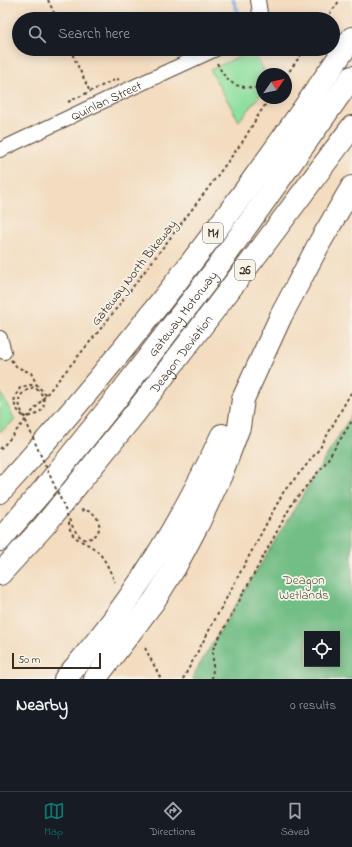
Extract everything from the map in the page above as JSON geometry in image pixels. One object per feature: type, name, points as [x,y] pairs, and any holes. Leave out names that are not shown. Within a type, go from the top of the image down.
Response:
[{"type":"highway","name":"Gateway Motorway","points":[[340,56],[352,38]]},
{"type":"highway","name":"Gateway Motorway","points":[[0,492],[70,414],[176,282],[246,190],[340,56]]},
{"type":"highway","name":"Gateway Motorway","points":[[0,540],[44,489],[113,403],[216,269],[352,77]]},
{"type":"highway","name":"Deagon Deviation","points":[[0,574],[44,526],[136,412],[352,127]]},
{"type":"highway","points":[[65,679],[113,621],[153,563],[172,532],[205,471],[227,423],[243,399],[284,310],[320,242],[352,187]]},
{"type":"highway","points":[[95,679],[154,601],[200,522],[221,475],[239,427],[243,399]]},
{"type":"highway","points":[[0,579],[15,558]]},
{"type":"street","points":[[258,0],[260,12]]},
{"type":"street","name":"Quinlan Street","points":[[0,150],[201,56]]},
{"type":"street","points":[[0,338],[4,352]]},
{"type":"path","points":[[48,0],[54,12]]},
{"type":"path","points":[[331,12],[340,0]]},
{"type":"path","points":[[73,56],[90,92]]},
{"type":"path","points":[[215,56],[217,64],[224,76],[232,83],[240,87],[256,88]]},
{"type":"path","points":[[292,68],[300,56]]},
{"type":"path","name":"Gateway North Bikeway","points":[[0,449],[103,326],[243,141],[258,114],[266,104]]},
{"type":"path","points":[[4,352],[17,367],[31,373],[37,385],[46,395]]},
{"type":"path","points":[[37,385],[28,385],[20,388],[15,397],[14,403],[16,409],[23,416],[28,417],[37,415],[42,409],[45,401],[39,390],[34,387],[28,389],[22,394],[19,399],[20,407],[23,412],[25,418],[28,423],[72,525],[82,538],[87,540],[93,538],[99,529],[97,518],[88,510],[79,511],[74,514]]},
{"type":"path","points":[[183,679],[284,491],[320,448],[352,391]]},
{"type":"path","points":[[212,679],[213,649],[293,502],[324,464],[352,420]]},
{"type":"path","points":[[70,518],[68,523],[72,534],[76,538],[97,550],[103,557],[115,582]]},
{"type":"path","points":[[145,648],[161,679]]},
{"type":"green space","points":[[240,56],[256,56],[263,68],[256,68],[256,100],[239,121],[210,70]]},
{"type":"green space","points":[[0,391],[15,420],[0,432]]},
{"type":"green space","name":"Deagon Wetlands","points":[[352,413],[352,679],[193,679],[192,677]]},
{"type":"waterway","points":[[233,0],[238,12]]}]
